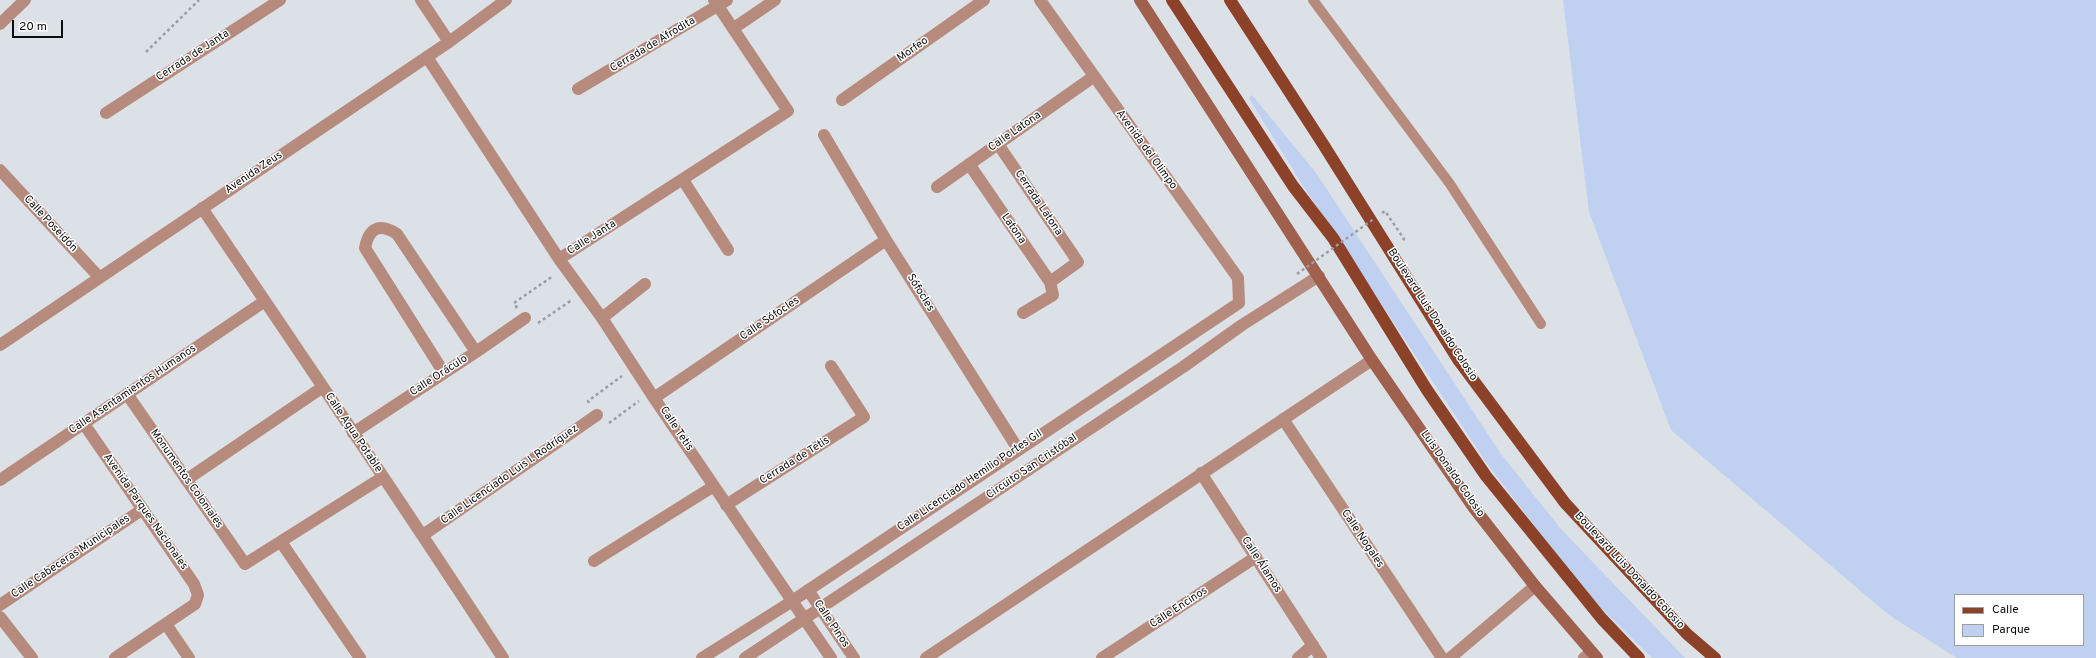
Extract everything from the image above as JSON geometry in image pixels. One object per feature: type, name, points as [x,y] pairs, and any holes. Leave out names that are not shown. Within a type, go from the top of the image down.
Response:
[{"type":"main road","points":[[1172,0],[1293,186],[1333,238],[1427,390],[1486,476],[1602,619],[1639,658]]},
{"type":"main road","name":"Boulevard Luis Donaldo Colosio","points":[[1230,0],[1323,144],[1459,361],[1565,502],[1687,634],[1715,658]]},
{"type":"street","points":[[0,24],[25,0]]},
{"type":"street","name":"Cerrada de Janta","points":[[106,113],[280,0]]},
{"type":"street","points":[[421,0],[449,42]]},
{"type":"street","name":"Avenida Zeus","points":[[0,345],[449,42],[506,0]]},
{"type":"street","points":[[720,2],[734,28],[775,0]]},
{"type":"street","name":"Morfeo","points":[[842,100],[984,0]]},
{"type":"street","name":"Avenida del Olimpo","points":[[1040,0],[1093,77],[1238,278],[1238,303]]},
{"type":"street","name":"Luis Donaldo Colosio","points":[[1140,0],[1372,360],[1474,508],[1591,656]]},
{"type":"street","name":"Cerrada de Afrodita","points":[[578,89],[720,2]]},
{"type":"street","name":"Calle Janta","points":[[427,57],[562,263],[683,180],[788,111],[734,28]]},
{"type":"street","name":"Calle Latona","points":[[937,187],[1093,77]]},
{"type":"street","name":"Sófocles","points":[[824,135],[886,240],[1018,449]]},
{"type":"street","name":"Cerrada Latona","points":[[998,144],[1078,262],[1050,282]]},
{"type":"street","name":"Latona","points":[[969,164],[1050,282],[1053,295],[1023,313]]},
{"type":"street","name":"Calle Poseidón","points":[[0,170],[99,277]]},
{"type":"street","points":[[683,180],[728,250]]},
{"type":"street","name":"Calle Agua Potable","points":[[202,208],[382,477],[423,535],[503,658]]},
{"type":"street","points":[[444,373],[365,248],[367,236],[376,228],[387,227],[397,234],[476,352]]},
{"type":"street","name":"Calle Sófocles","points":[[652,395],[886,240]]},
{"type":"street","name":"Calle Tetis","points":[[562,263],[602,318],[726,505],[792,600]]},
{"type":"street","name":"Circuito San Cristóbal","points":[[745,658],[821,609],[1183,367],[1242,325],[1319,276]]},
{"type":"street","points":[[602,318],[646,284]]},
{"type":"street","name":"Calle Asentamientos Humanos","points":[[0,480],[265,301]]},
{"type":"street","name":"Calle Licenciado Hemilio Portes Gil","points":[[702,658],[808,590],[1238,303]]},
{"type":"street","name":"Calle Oráculo","points":[[353,432],[476,352],[525,318]]},
{"type":"street","points":[[926,658],[1372,360]]},
{"type":"street","name":"Cerrada de Tetis","points":[[726,505],[864,418],[831,366]]},
{"type":"street","points":[[186,480],[322,388]]},
{"type":"street","name":"Monumentos Coloniales","points":[[127,394],[245,564],[280,542]]},
{"type":"street","name":"Calle Licenciado Luis I. Rodríguez","points":[[423,535],[597,415]]},
{"type":"street","name":"Calle Nogales","points":[[1283,419],[1442,658]]},
{"type":"street","name":"Avenida Parques Nacionales","points":[[84,424],[194,584],[198,595],[195,604],[166,624]]},
{"type":"street","name":"Calle Álamos","points":[[1202,473],[1321,658]]},
{"type":"street","points":[[360,658],[280,542],[382,477]]},
{"type":"street","points":[[594,561],[714,486]]},
{"type":"street","name":"Calle Cabeceras Municipales","points":[[0,605],[143,509]]},
{"type":"street","name":"Calle Encinos","points":[[1102,658],[1256,558]]},
{"type":"street","points":[[1450,658],[1535,586]]},
{"type":"street","name":"Calle Pinos","points":[[808,590],[854,658]]},
{"type":"street","name":"Calle Pinos","points":[[792,600],[831,658]]},
{"type":"street","points":[[0,617],[32,658]]},
{"type":"street","points":[[115,658],[166,624],[189,658]]},
{"type":"street","points":[[1298,658],[1313,645]]},
{"type":"lane","points":[[1313,0],[1450,184],[1541,324]]},
{"type":"path","points":[[146,52],[199,0]]},
{"type":"path","points":[[1385,211],[1404,239]]},
{"type":"path","points":[[1297,274],[1375,218]]},
{"type":"path","points":[[562,263],[514,304],[531,327],[583,292]]},
{"type":"path","points":[[634,367],[588,401],[604,427],[652,395]]},
{"type":"green space","points":[[1563,0],[2096,0],[2096,658],[1957,658],[1889,615],[1671,430],[1589,212]]},
{"type":"green space","points":[[1252,95],[1316,173],[1501,454],[1561,529],[1685,658],[1652,658],[1601,608],[1546,541],[1488,465],[1300,181],[1249,98]]}]
